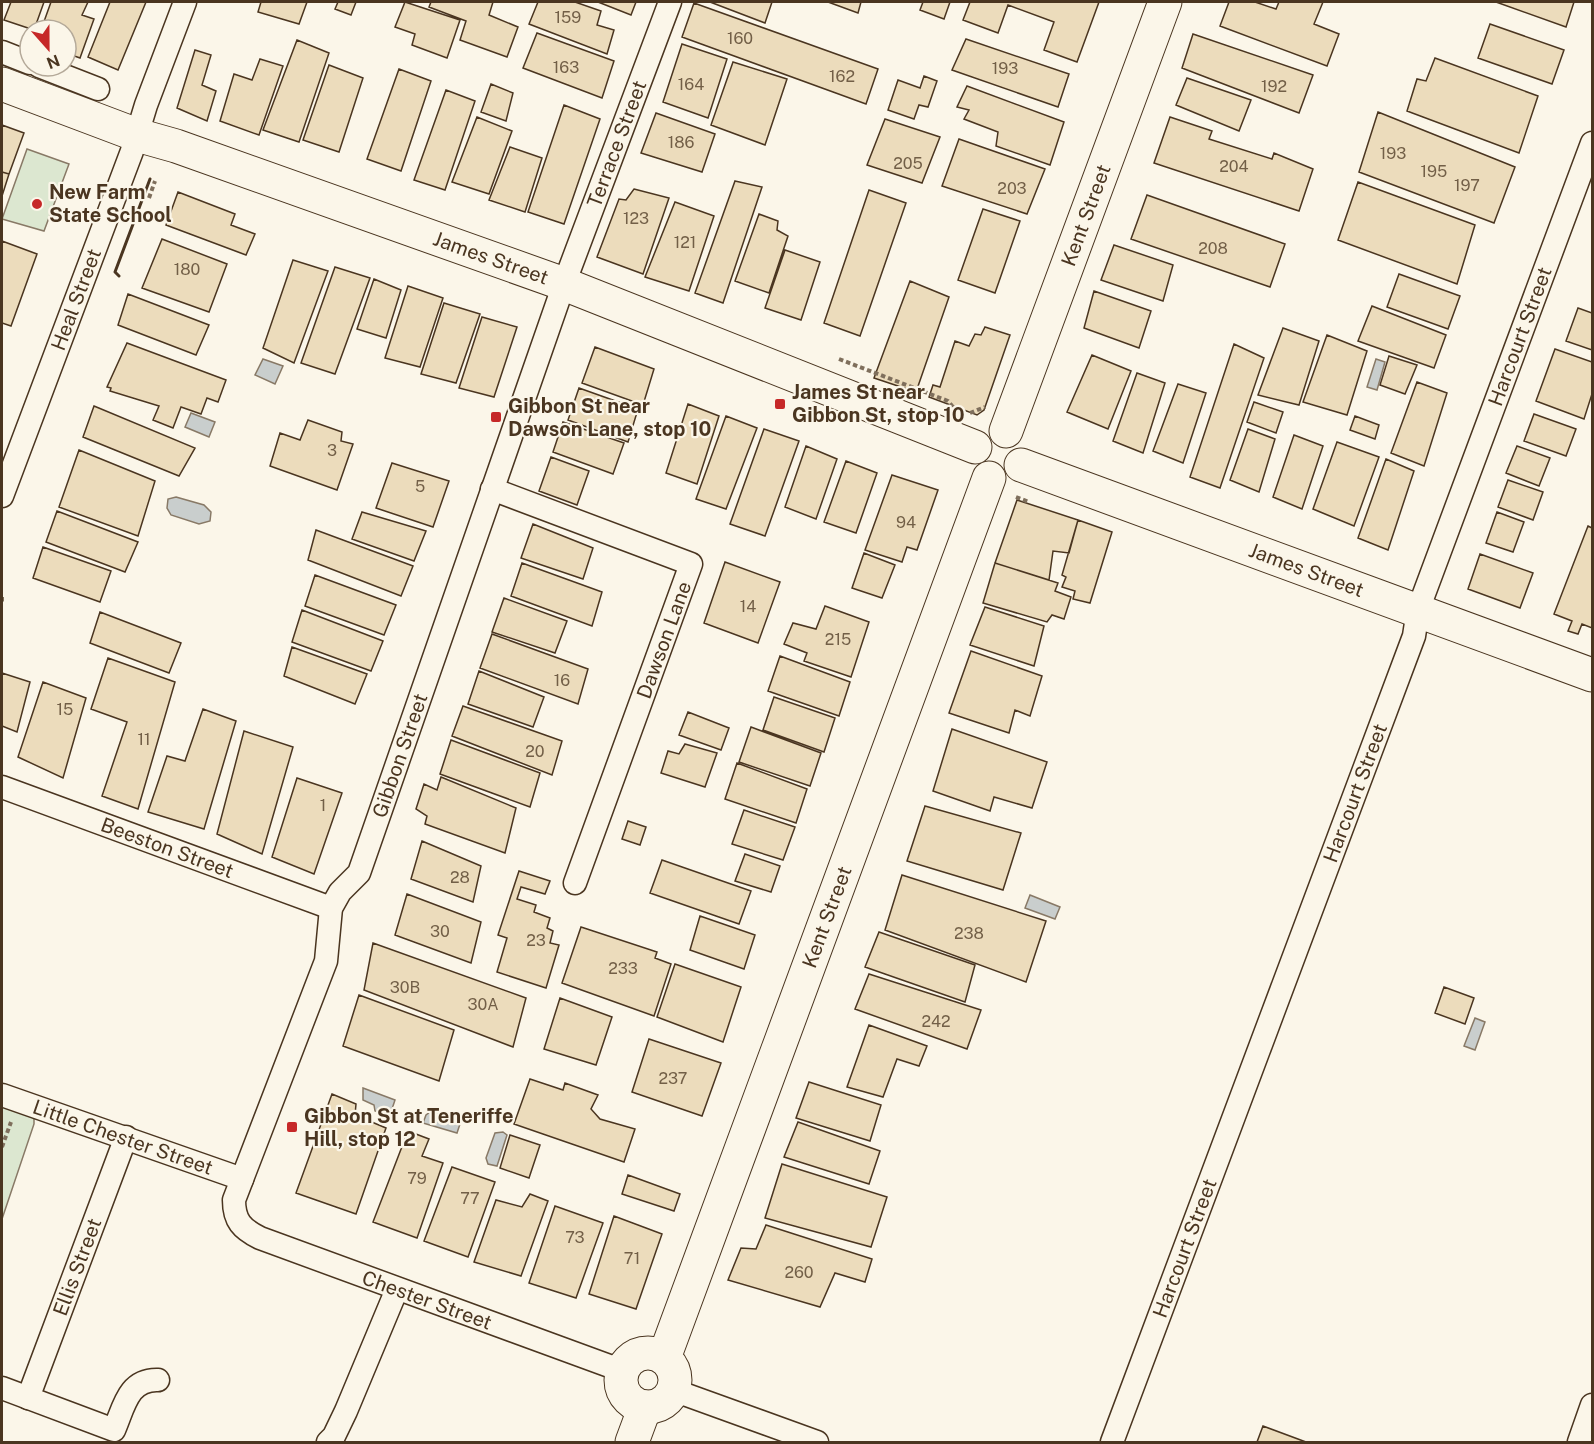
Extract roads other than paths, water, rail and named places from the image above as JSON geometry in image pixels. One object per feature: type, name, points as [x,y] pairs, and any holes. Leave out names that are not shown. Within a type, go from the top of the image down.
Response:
[{"type":"street","name":"Heal Street","points":[[2,496],[185,2]]},
{"type":"street","name":"Terrace Street","points":[[564,284],[670,2]]},
{"type":"street","name":"Kent Street","points":[[1006,431],[1165,2]]},
{"type":"street","points":[[2,52],[18,58]]},
{"type":"street","points":[[70,78],[98,89]]},
{"type":"street","name":"James Street","points":[[2,84],[137,135],[176,146],[564,284],[975,447]]},
{"type":"street","name":"Harcourt Street","points":[[1112,1443],[1414,636],[1418,610],[1593,143]]},
{"type":"street","name":"Gibbon Street","points":[[237,1221],[234,1200],[326,961],[332,908],[340,892],[359,873],[564,284]]},
{"type":"street","points":[[1006,431],[1019,441],[1022,449],[1021,465],[1008,478],[989,478],[976,465],[975,447],[987,433],[1006,431]]},
{"type":"street","name":"James Street","points":[[1021,465],[1593,675]]},
{"type":"street","name":"Kent Street","points":[[664,1358],[989,478]]},
{"type":"street","name":"Dawson Lane","points":[[492,489],[691,564],[575,883]]},
{"type":"street","name":"Beeston Street","points":[[2,787],[332,908]]},
{"type":"street","name":"Little Chester Street","points":[[2,1095],[242,1179]]},
{"type":"street","name":"Ellis Street","points":[[28,1398],[126,1137]]},
{"type":"street","name":"Chester Street","points":[[237,1221],[246,1231],[260,1238],[623,1371]]},
{"type":"street","points":[[328,1443],[346,1411],[397,1290]]},
{"type":"street","points":[[648,1353],[664,1358],[674,1372],[673,1390],[662,1403],[645,1407],[630,1400],[625,1394],[622,1387],[623,1371],[627,1364],[640,1354],[648,1353]]},
{"type":"street","points":[[2,1389],[114,1430],[131,1390],[146,1380],[158,1380]]},
{"type":"street","points":[[673,1390],[817,1443]]},
{"type":"street","points":[[1579,1443],[1593,1405]]},
{"type":"street","points":[[632,1443],[645,1407]]},
{"type":"place","name":"New Farm State School","points":[[37,204]]},
{"type":"place","name":"James St near Gibbon St, stop 10","points":[[780,404]]},
{"type":"place","name":"Gibbon St near Dawson Lane, stop 10","points":[[496,417]]},
{"type":"place","name":"Gibbon St at Teneriffe Hill, stop 12","points":[[292,1127]]}]
